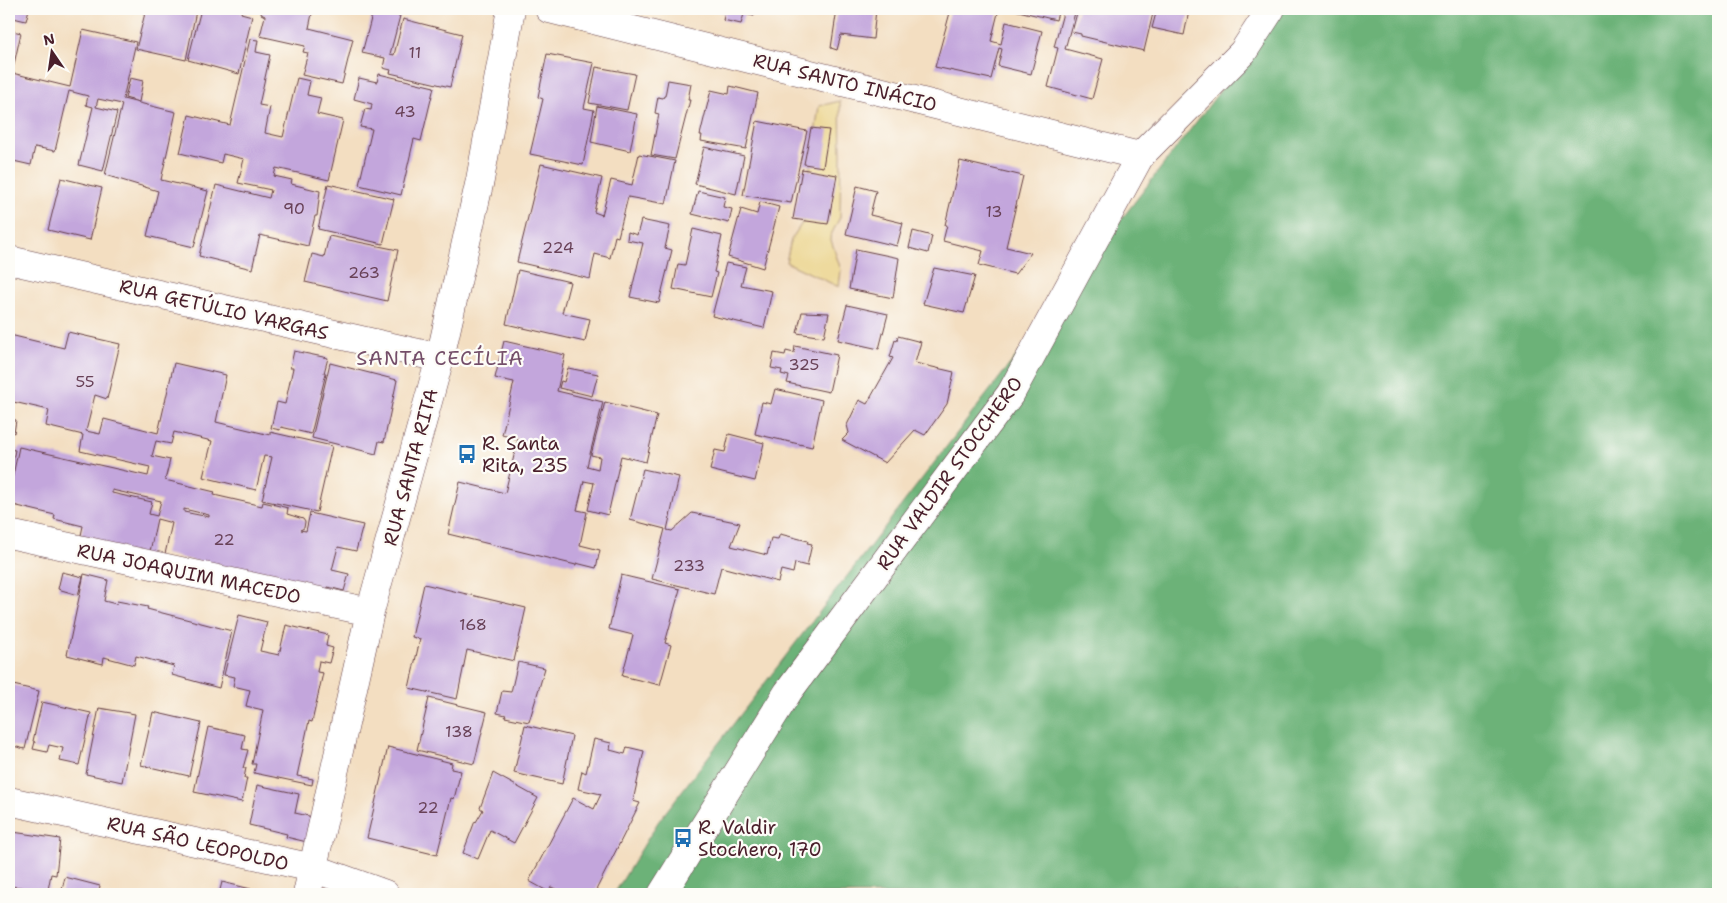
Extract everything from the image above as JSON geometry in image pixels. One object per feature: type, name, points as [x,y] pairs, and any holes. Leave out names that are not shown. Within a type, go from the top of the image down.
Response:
[{"type":"street","name":"RUA SANTA RITA","points":[[310,881],[370,612],[440,358],[480,180],[511,9]]},
{"type":"street","name":"RUA SANTO INÁCIO","points":[[549,9],[1140,156]]},
{"type":"street","name":"RUA VALDIR STOCCHERO","points":[[662,894],[788,692],[1011,392],[1140,156],[1243,52],[1271,9]]},
{"type":"street","name":"RUA GETÚLIO VARGAS","points":[[9,260],[440,358]]},
{"type":"street","name":"RUA JOAQUIM MACEDO","points":[[9,534],[370,612]]},
{"type":"street","name":"RUA SÃO LEOPOLDO","points":[[9,800],[310,881],[385,894]]},
{"type":"green space","points":[[1283,9],[1718,9],[1718,894],[614,894],[658,822]]},
{"type":"sand","points":[[840,101],[840,217],[830,237],[841,270],[839,287],[786,262],[791,240],[802,223],[819,106]]},
{"type":"building","points":[[9,9],[29,9],[26,21],[9,17]]},
{"type":"building","points":[[146,9],[188,9],[196,11],[186,60],[136,49]]},
{"type":"building","points":[[201,9],[242,9],[241,13],[252,16],[239,74],[188,60]]},
{"type":"building","points":[[262,9],[313,9],[309,28],[353,39],[342,84],[302,75],[308,53],[303,52],[305,46],[260,36],[265,16],[261,14]]},
{"type":"building","points":[[713,9],[760,9],[759,13],[755,12],[754,16],[744,14],[741,24],[723,20],[725,13]]},
{"type":"building","points":[[837,9],[876,9],[873,39],[841,35],[837,50],[831,48]]},
{"type":"building","points":[[951,9],[999,9],[991,41],[1001,44],[1006,22],[1042,31],[1031,74],[998,66],[1002,49],[999,48],[991,79],[935,67]]},
{"type":"building","points":[[1010,9],[1059,9],[1056,20]]},
{"type":"building","points":[[1064,9],[1076,9],[1065,49],[1103,59],[1092,99],[1048,87],[1058,48],[1054,47]]},
{"type":"building","points":[[1078,9],[1154,9],[1144,51],[1081,36],[1081,34],[1072,32]]},
{"type":"building","points":[[1157,9],[1182,9],[1189,11],[1184,35],[1152,28]]},
{"type":"building","points":[[373,11],[400,16],[390,54],[394,55],[403,19],[462,34],[450,87],[390,73],[391,70],[383,68],[385,58],[362,53]]},
{"type":"building","points":[[9,30],[21,33],[12,73],[70,87],[83,30],[136,42],[123,99],[176,112],[161,180],[208,191],[194,247],[147,236],[158,191],[105,175],[122,104],[98,99],[96,107],[117,112],[103,171],[79,165],[93,107],[86,105],[88,96],[69,91],[55,151],[35,147],[31,165],[9,160]]},
{"type":"building","points":[[250,39],[258,40],[256,52],[270,55],[259,105],[270,107],[265,133],[283,137],[297,78],[310,81],[307,95],[321,98],[317,114],[343,120],[329,180],[276,168],[274,176],[292,180],[291,184],[320,191],[317,216],[315,216],[308,246],[260,235],[252,269],[199,256],[216,185],[269,198],[271,190],[238,183],[244,159],[223,154],[221,163],[180,153],[189,115],[230,125]]},
{"type":"building","points":[[547,54],[594,63],[584,108],[594,110],[583,165],[530,154],[543,99],[538,97]]},
{"type":"building","points":[[596,67],[635,74],[627,110],[589,103]]},
{"type":"building","points":[[379,74],[434,87],[421,141],[414,139],[401,195],[359,185],[372,129],[360,127],[365,109],[371,110],[372,104],[354,99],[359,78],[377,82]]},
{"type":"building","points":[[130,78],[143,81],[139,102],[125,98]]},
{"type":"building","points":[[668,80],[691,84],[688,100],[690,100],[675,159],[651,155],[659,114],[655,113],[658,97],[663,98],[665,96]]},
{"type":"building","points":[[730,86],[758,93],[746,149],[701,141],[702,135],[700,135],[711,90],[729,94]]},
{"type":"building","points":[[597,106],[637,114],[630,151],[591,142]]},
{"type":"building","points":[[757,121],[807,131],[791,203],[743,195]]},
{"type":"building","points":[[811,128],[829,130],[823,167],[804,164]]},
{"type":"building","points":[[704,147],[744,156],[736,194],[695,184]]},
{"type":"building","points":[[639,154],[675,161],[666,204],[628,197],[618,237],[615,236],[610,258],[595,254],[590,279],[517,262],[541,164],[602,178],[594,212],[602,215],[611,180],[632,185]]},
{"type":"building","points":[[960,161],[1023,176],[1006,247],[1031,253],[1015,274],[979,265],[983,251],[943,241]]},
{"type":"building","points":[[802,169],[837,175],[828,224],[793,219]]},
{"type":"building","points":[[61,178],[102,188],[90,240],[48,230]]},
{"type":"building","points":[[328,184],[394,199],[383,244],[318,229]]},
{"type":"building","points":[[857,186],[876,191],[870,215],[903,223],[897,246],[846,234]]},
{"type":"building","points":[[698,191],[725,197],[723,207],[732,209],[729,223],[692,214]]},
{"type":"building","points":[[760,202],[779,207],[763,268],[728,257],[741,209],[757,214]]},
{"type":"building","points":[[641,220],[670,226],[665,248],[672,250],[659,303],[630,297],[643,243],[627,240],[628,232],[637,235]]},
{"type":"building","points":[[693,229],[722,236],[714,272],[717,273],[711,297],[673,289],[678,264],[685,265]]},
{"type":"building","points":[[913,231],[932,236],[928,253],[909,248]]},
{"type":"building","points":[[329,236],[398,250],[387,301],[305,282],[312,254],[324,257]]},
{"type":"building","points":[[856,249],[899,258],[893,298],[849,289]]},
{"type":"building","points":[[726,263],[746,267],[741,285],[772,291],[764,328],[712,316]]},
{"type":"building","points":[[934,268],[975,276],[964,313],[923,304]]},
{"type":"building","points":[[518,270],[570,282],[562,313],[590,319],[585,342],[506,324]]},
{"type":"building","points":[[847,305],[888,314],[879,349],[838,340]]},
{"type":"building","points":[[802,312],[829,313],[824,337],[797,333]]},
{"type":"building","points":[[68,332],[120,344],[107,399],[95,395],[86,431],[100,434],[104,419],[158,433],[174,363],[226,375],[216,422],[270,435],[270,432],[332,446],[317,512],[262,500],[272,457],[264,456],[256,490],[203,477],[212,441],[174,432],[171,444],[156,441],[152,456],[170,460],[165,480],[215,492],[214,495],[262,506],[263,502],[288,508],[287,514],[303,519],[305,522],[304,528],[300,530],[306,531],[310,513],[363,525],[356,551],[338,547],[332,570],[349,574],[344,591],[328,587],[327,592],[165,554],[172,523],[157,519],[148,561],[80,540],[83,526],[54,519],[55,515],[9,504],[9,494],[19,447],[148,476],[150,467],[80,451],[83,435],[46,426],[49,410],[9,401],[10,335],[64,348]],"holes":[[[112,490],[161,501],[157,516],[149,514],[152,502],[112,493]],[[184,509],[209,515],[209,517],[184,512]]]},
{"type":"building","points":[[898,336],[921,342],[915,363],[954,372],[947,404],[925,435],[915,430],[885,463],[842,440],[849,433],[847,425],[859,400],[867,404],[893,358],[890,357]]},
{"type":"building","points":[[504,341],[565,355],[557,391],[603,402],[587,466],[598,469],[600,457],[591,455],[605,402],[657,415],[646,462],[621,456],[608,515],[588,510],[594,483],[584,481],[577,510],[587,512],[580,545],[600,550],[596,568],[576,563],[576,565],[448,534],[460,482],[505,493],[518,439],[502,435],[514,382],[495,378]]},
{"type":"building","points":[[795,346],[837,355],[829,392],[787,383],[789,376],[781,374],[782,370],[771,368],[774,353],[785,355],[786,351],[794,353]]},
{"type":"building","points":[[294,351],[328,358],[311,434],[281,427],[280,430],[271,428],[277,402],[285,404],[293,368],[290,368]]},
{"type":"building","points":[[330,363],[397,380],[384,442],[379,441],[376,454],[312,438]]},
{"type":"building","points":[[568,368],[598,374],[592,396],[559,388],[561,381],[564,382]]},
{"type":"building","points":[[775,389],[822,400],[812,447],[755,434],[762,402],[771,404]]},
{"type":"building","points":[[9,419],[16,420],[14,433],[12,432],[9,441]]},
{"type":"building","points":[[729,434],[764,443],[755,481],[710,470],[715,450],[725,452]]},
{"type":"building","points":[[9,449],[15,450],[10,476],[9,476]]},
{"type":"building","points":[[643,469],[679,477],[667,530],[672,531],[692,513],[740,523],[731,546],[767,555],[771,538],[778,539],[780,534],[808,541],[807,543],[812,544],[807,566],[795,563],[793,573],[781,570],[778,582],[721,567],[714,594],[652,579],[665,529],[630,520]]},
{"type":"building","points":[[62,572],[83,577],[78,595],[58,589]]},
{"type":"building","points":[[84,574],[108,580],[104,601],[116,604],[117,601],[148,607],[147,609],[232,631],[219,688],[172,675],[174,666],[136,656],[134,665],[104,657],[103,664],[67,655]]},
{"type":"building","points":[[621,575],[680,589],[665,643],[671,645],[660,685],[622,676],[633,635],[609,629]]},
{"type":"building","points":[[424,584],[526,608],[514,661],[467,650],[457,699],[409,688],[420,639],[412,637]]},
{"type":"building","points":[[239,615],[267,622],[260,651],[279,655],[286,625],[328,635],[326,646],[333,648],[329,663],[319,661],[317,672],[323,673],[312,722],[309,721],[297,776],[313,779],[312,785],[254,773],[256,764],[252,764],[263,710],[246,706],[250,690],[233,686],[235,677],[224,675]]},
{"type":"building","points":[[518,662],[545,668],[529,722],[505,717],[506,715],[497,713],[502,691],[511,692]]},
{"type":"building","points":[[9,684],[39,691],[25,749],[9,745]]},
{"type":"building","points":[[429,698],[487,712],[474,764],[417,750]]},
{"type":"building","points":[[42,702],[91,713],[79,765],[60,761],[63,748],[49,745],[47,752],[33,749],[35,742],[33,741]]},
{"type":"building","points":[[99,708],[135,714],[122,782],[86,774]]},
{"type":"building","points":[[153,712],[201,723],[189,776],[141,765]]},
{"type":"building","points":[[525,725],[572,736],[562,784],[514,773]]},
{"type":"building","points":[[208,727],[245,735],[242,749],[248,750],[243,768],[246,768],[244,778],[247,778],[242,802],[194,792]]},
{"type":"building","points":[[594,739],[611,743],[610,750],[625,754],[627,747],[644,751],[633,801],[640,803],[594,894],[567,894],[551,887],[549,892],[529,881],[573,798],[594,809],[601,794],[578,789],[582,771],[586,773]]},
{"type":"building","points":[[388,747],[452,763],[451,769],[461,771],[454,799],[451,798],[437,855],[367,838]]},
{"type":"building","points":[[493,773],[538,798],[514,843],[490,830],[478,859],[463,853],[475,821],[483,810],[480,808]]},
{"type":"building","points":[[257,785],[299,794],[295,813],[313,817],[307,842],[286,837],[287,834],[249,825]]},
{"type":"building","points":[[13,832],[60,839],[56,875],[51,874],[48,890],[9,886]]},
{"type":"building","points":[[65,877],[100,886],[98,894],[61,894]]},
{"type":"building","points":[[222,882],[251,889],[250,894],[219,894]]},
{"type":"place","name":"R. Santa Rita, 235","points":[[467,454]]},
{"type":"place","name":"R. Valdir Stochero, 170","points":[[683,838]]},
{"type":"district","name":"SANTA CECÍLIA","points":[[440,358]]}]
